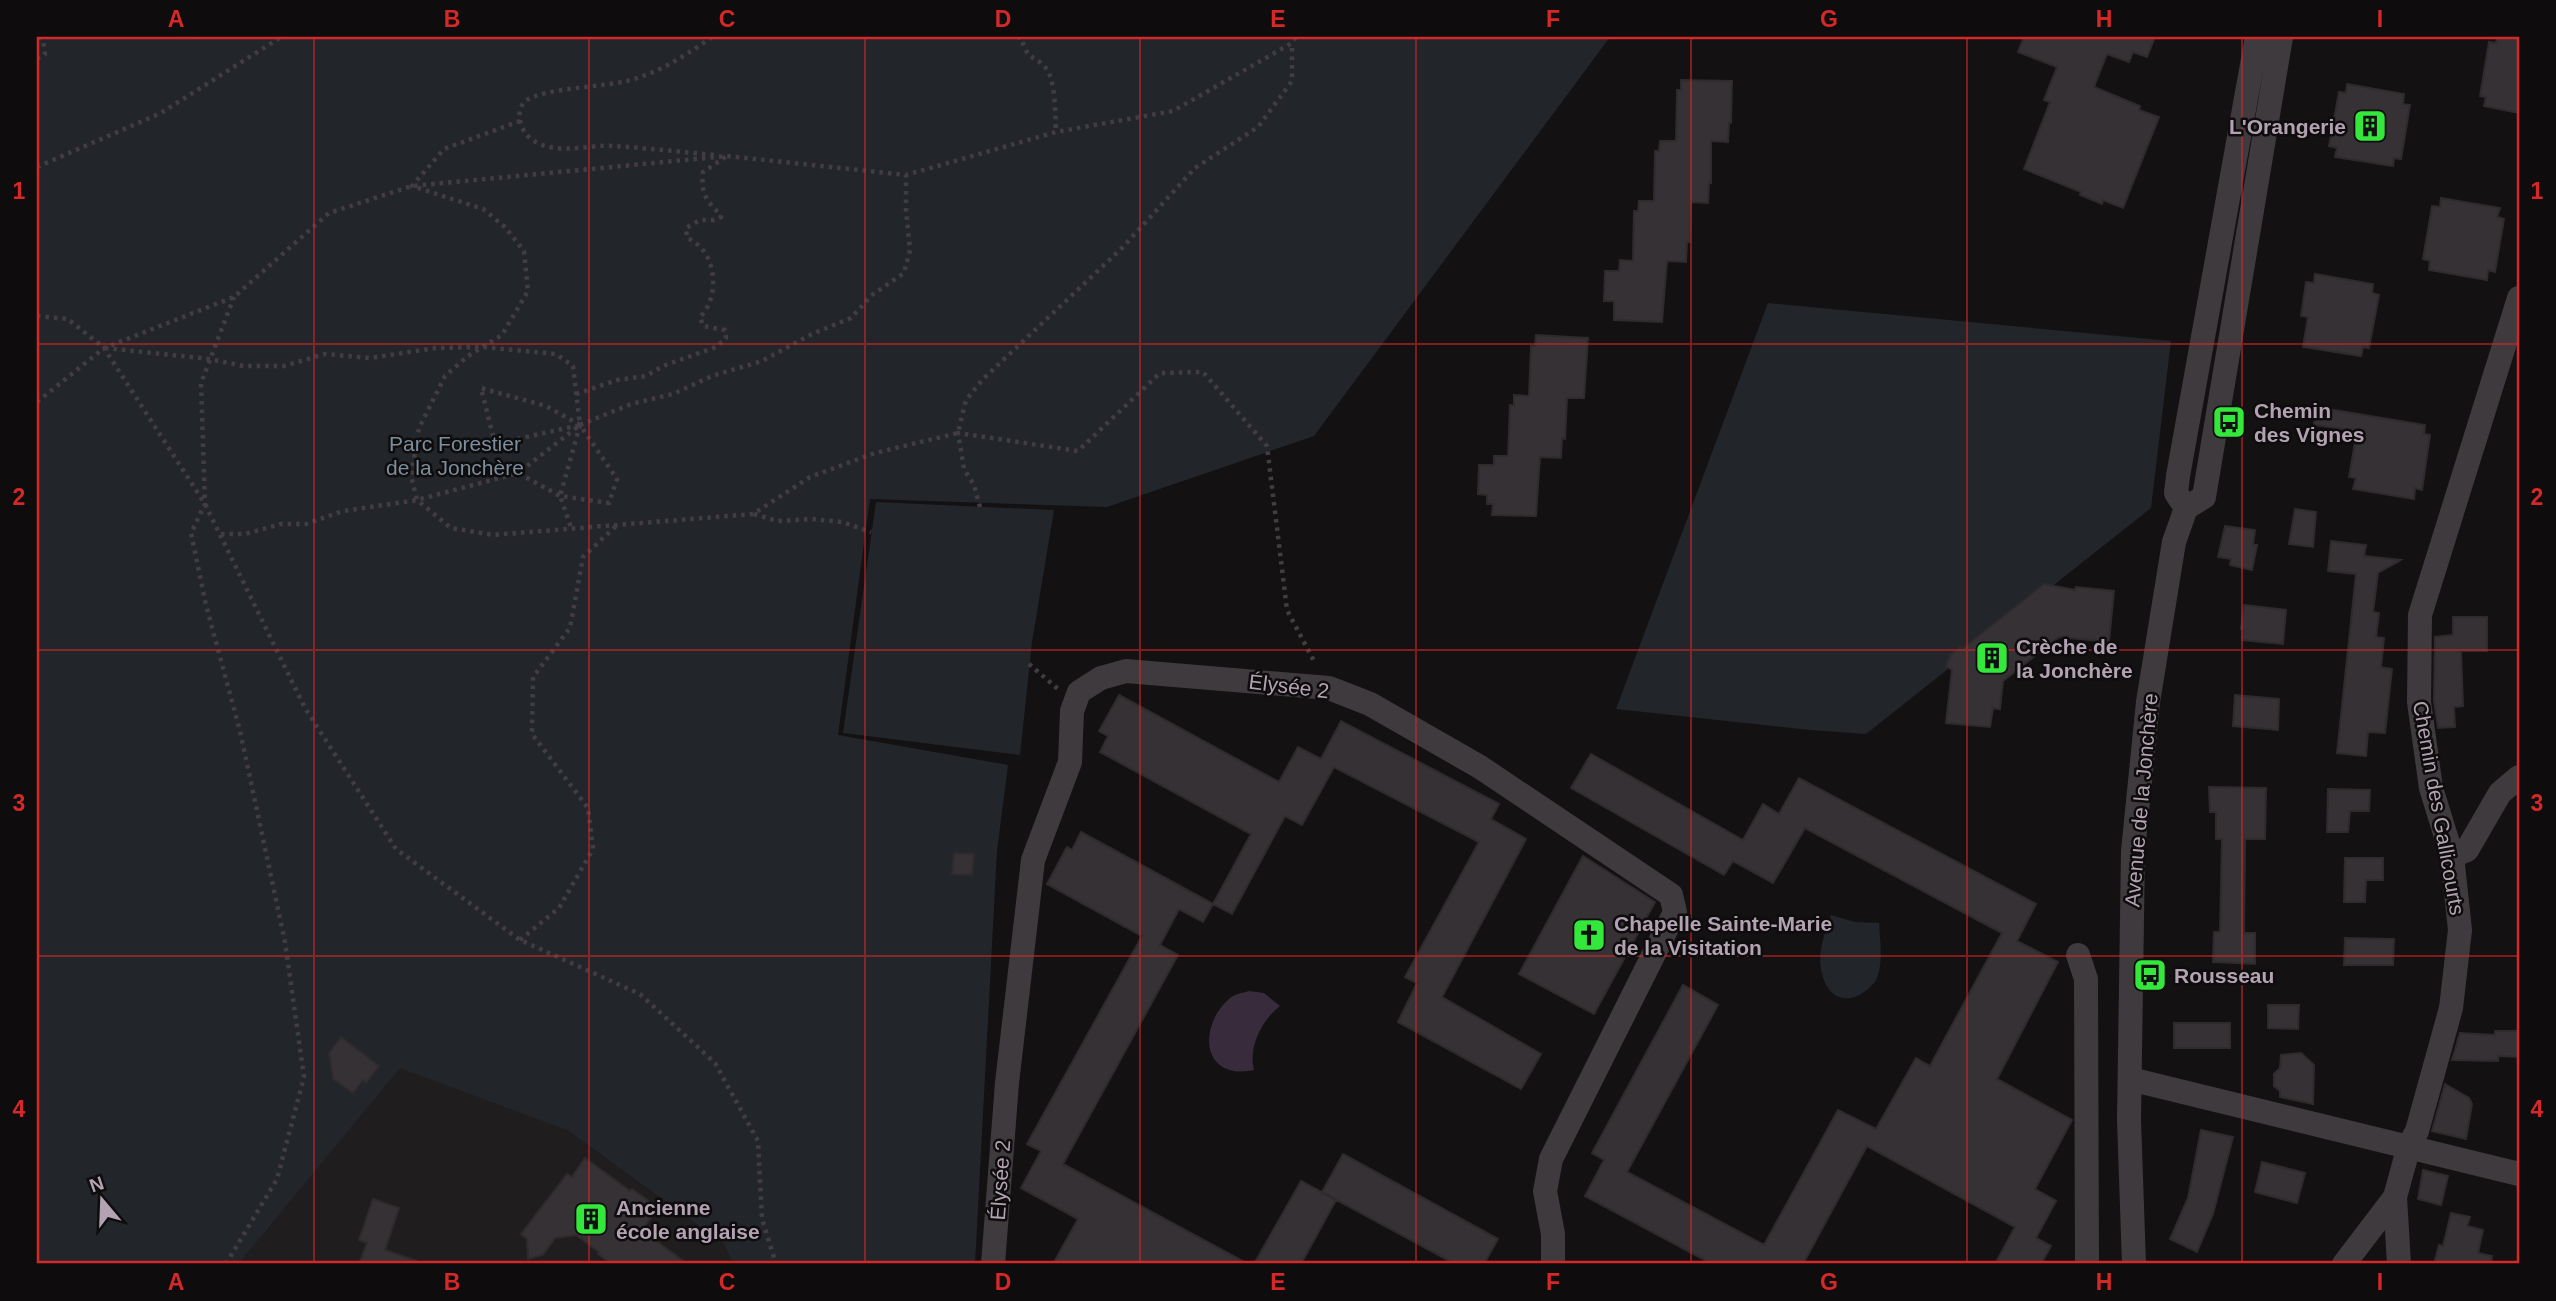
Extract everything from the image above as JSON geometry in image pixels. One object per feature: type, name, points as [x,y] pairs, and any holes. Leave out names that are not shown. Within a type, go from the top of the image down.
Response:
[{"type":"street","points":[[2186,508],[2176,493],[2257,37]]},
{"type":"street","name":"Avenue de la Jonchère","points":[[2134,1264],[2130,1079],[2133,851],[2148,702],[2174,542],[2186,508],[2204,498],[2281,37]]},
{"type":"street","name":"Chemin des Gallicourts","points":[[2344,1264],[2395,1197],[2409,1146],[2417,1131],[2451,1008],[2460,930],[2452,856],[2431,788],[2419,702],[2420,615],[2519,298]]},
{"type":"street","name":"Élysée 2","points":[[993,1264],[1007,1083],[1032,860],[1070,762],[1072,711],[1079,692],[1101,678],[1126,671],[1329,688],[1370,704],[1480,767],[1671,895],[1675,912],[1551,1159],[1545,1191],[1553,1234],[1553,1264]]},
{"type":"street","points":[[2452,856],[2467,850],[2500,793],[2519,777]]},
{"type":"street","points":[[2078,955],[2086,979],[2087,1264]]},
{"type":"street","points":[[2130,1079],[2519,1174]]},
{"type":"street","points":[[2395,1197],[2399,1264]]},
{"type":"path","points":[[37,59],[45,54],[43,40],[39,37]]},
{"type":"path","points":[[181,37],[195,37]]},
{"type":"path","points":[[37,167],[161,113],[281,37]]},
{"type":"path","points":[[712,37],[674,61],[627,81],[562,90],[527,100],[520,109],[524,132],[531,139],[558,148],[610,146],[906,175],[1056,132],[1173,111],[1238,76],[1292,43],[1296,37]]},
{"type":"path","points":[[1017,37],[1021,38],[1027,55],[1046,67],[1053,87],[1056,132]]},
{"type":"path","points":[[980,507],[974,485],[964,469],[958,433],[966,400],[983,379],[1121,248],[1195,168],[1258,127],[1292,81],[1292,43]]},
{"type":"path","points":[[412,186],[444,149],[520,121]]},
{"type":"path","points":[[37,402],[104,348],[234,297],[329,214],[412,186],[727,156]]},
{"type":"path","points":[[576,394],[617,380],[646,376],[663,366],[716,347],[726,338],[725,330],[703,326],[700,317],[709,308],[714,285],[709,260],[699,243],[687,238],[686,228],[700,220],[715,220],[720,217],[718,210],[708,201],[702,186],[703,172],[727,156]]},
{"type":"path","points":[[518,473],[560,496],[609,503],[617,479],[580,425],[546,407],[481,388],[495,444],[580,425],[631,404],[673,394],[712,376],[762,361],[812,334],[851,318],[872,295],[904,273],[910,250],[906,175]]},
{"type":"path","points":[[412,186],[483,209],[505,227],[523,250],[528,291],[502,335],[445,376],[419,428],[411,476],[417,499],[451,528],[493,536],[754,514],[777,521],[811,519],[842,522],[872,532]]},
{"type":"path","points":[[226,1264],[277,1179],[304,1077],[285,942],[240,731],[206,605],[191,533],[205,504],[201,383],[234,297]]},
{"type":"path","points":[[37,316],[68,319],[104,348],[205,504],[305,708],[396,849],[520,940],[640,994],[715,1063],[758,1141],[762,1219],[776,1264]]},
{"type":"path","points":[[104,348],[210,359],[243,366],[284,366],[325,354],[370,358],[436,348],[483,347],[556,354],[572,366],[580,425],[560,496],[572,530]]},
{"type":"path","points":[[754,514],[810,477],[875,453],[958,433],[1078,450],[1160,373],[1203,372],[1267,446],[1287,610],[1329,688]]},
{"type":"path","points":[[221,534],[245,534],[281,524],[306,524],[343,511],[417,499],[518,473],[580,425]]},
{"type":"path","points":[[520,940],[559,908],[593,849],[588,808],[532,734],[533,677],[570,628],[583,557],[617,525]]},
{"type":"path","points":[[1029,664],[1075,703]]},
{"type":"shaded area","points":[[362,988],[567,1130],[724,1244],[733,1264],[234,1264]]},
{"type":"shaded area","points":[[1249,991],[1264,993],[1280,1006],[1267,1019],[1258,1035],[1253,1052],[1254,1070],[1236,1071],[1223,1067],[1215,1059],[1210,1049],[1209,1036],[1219,1010],[1231,997]]},
{"type":"green space","name":"Parc Forestier de la Jonchère","points":[[37,37],[1610,37],[1314,436],[1107,507],[870,499],[838,735],[1008,765],[997,851],[975,1264],[733,1264],[724,1244],[567,1130],[400,1068],[238,1264],[37,1264]]},
{"type":"green space","points":[[1768,303],[2171,341],[2151,508],[1866,734],[1616,709]]},
{"type":"green space","points":[[876,502],[1054,510],[1032,642],[1020,755],[843,733]]},
{"type":"green space","points":[[1831,915],[1855,922],[1879,923],[1881,953],[1878,975],[1867,990],[1851,998],[1843,998],[1831,992],[1823,978],[1821,948]]},
{"type":"building","points":[[2024,37],[2155,37],[2147,57],[2133,52],[2129,62],[2107,54],[2094,87],[2159,117],[2123,208],[2103,200],[2102,204],[2080,195],[2081,192],[2024,169],[2050,102],[2044,100],[2057,67],[2018,52]]},
{"type":"building","points":[[2497,37],[2519,38],[2519,113],[2484,106],[2486,97],[2480,96],[2489,42],[2496,43]]},
{"type":"building","points":[[1681,80],[1732,81],[1728,142],[1711,141],[1708,203],[1691,202],[1690,242],[1687,242],[1686,262],[1667,261],[1662,322],[1614,320],[1614,301],[1604,301],[1605,271],[1619,271],[1620,260],[1633,261],[1634,211],[1638,211],[1639,201],[1654,201],[1655,151],[1659,151],[1660,141],[1676,141],[1677,90],[1681,90]]},
{"type":"building","name":"L'Orangerie","points":[[2347,84],[2404,94],[2403,104],[2410,105],[2401,159],[2394,158],[2393,166],[2335,157],[2337,148],[2329,146],[2339,92],[2346,93]]},
{"type":"building","points":[[2441,198],[2500,208],[2497,217],[2504,219],[2495,272],[2488,270],[2487,280],[2429,270],[2430,261],[2423,259],[2432,206],[2440,207]]},
{"type":"building","points":[[2315,274],[2373,284],[2372,293],[2379,295],[2369,348],[2363,347],[2361,356],[2303,347],[2308,317],[2301,316],[2306,282],[2314,283]]},
{"type":"building","points":[[1536,335],[1588,338],[1584,398],[1567,398],[1561,458],[1540,457],[1536,516],[1492,515],[1493,504],[1487,504],[1487,495],[1478,494],[1479,465],[1494,465],[1494,456],[1508,456],[1510,405],[1514,406],[1514,395],[1529,396],[1531,346],[1535,346]]},
{"type":"building","points":[[2316,407],[2425,425],[2424,434],[2430,435],[2422,490],[2415,488],[2414,499],[2353,489],[2356,478],[2349,477],[2357,431],[2314,425]]},
{"type":"building","points":[[2295,509],[2316,512],[2313,547],[2289,544]]},
{"type":"building","points":[[2225,526],[2255,530],[2253,545],[2257,545],[2252,570],[2230,565],[2231,559],[2218,557]]},
{"type":"building","points":[[2331,541],[2366,545],[2364,556],[2401,560],[2378,573],[2373,612],[2379,613],[2376,637],[2384,638],[2381,667],[2392,669],[2385,733],[2368,732],[2366,756],[2337,753],[2356,574],[2328,571]]},
{"type":"building","name":"Crèche de la Jonchère","points":[[2044,584],[2075,590],[2076,587],[2114,591],[2109,642],[2059,637],[2003,681],[2000,709],[1993,708],[1990,727],[1946,723],[1952,670],[1946,666],[1951,654],[1960,647],[1962,649]]},
{"type":"building","points":[[2244,605],[2286,610],[2283,644],[2242,640]]},
{"type":"building","points":[[2453,617],[2487,617],[2487,651],[2461,651],[2463,706],[2454,707],[2455,727],[2438,728],[2434,701],[2435,637],[2453,635]]},
{"type":"building","points":[[1119,695],[1279,782],[1298,747],[1321,759],[1341,721],[1499,804],[1491,819],[1526,839],[1442,997],[1541,1054],[1521,1089],[1398,1022],[1417,983],[1405,977],[1479,842],[1334,767],[1302,825],[1285,816],[1232,914],[1213,904],[1251,834],[1100,752],[1108,736],[1099,731]]},
{"type":"building","points":[[2235,695],[2279,699],[2278,730],[2233,726]]},
{"type":"building","points":[[1591,754],[1743,840],[1763,804],[1779,814],[1799,778],[2036,904],[2017,941],[2058,962],[1997,1079],[2072,1120],[2035,1189],[2056,1201],[2036,1238],[2051,1246],[2041,1264],[1995,1264],[2015,1227],[1867,1146],[1803,1264],[1712,1264],[1585,1196],[1604,1160],[1592,1153],[1683,985],[1718,1005],[1627,1172],[1764,1245],[1838,1110],[1876,1129],[1916,1058],[1930,1066],[2002,933],[1805,828],[1773,883],[1733,861],[1724,875],[1571,788]]},
{"type":"building","points":[[2209,787],[2266,788],[2265,839],[2245,839],[2244,933],[2255,933],[2255,964],[2213,962],[2214,932],[2220,932],[2222,839],[2216,839],[2216,812],[2210,812]]},
{"type":"building","points":[[2328,789],[2370,790],[2369,811],[2350,811],[2348,832],[2327,832]]},
{"type":"building","points":[[1081,832],[1213,904],[1203,922],[1179,909],[1160,945],[1178,955],[1063,1164],[1248,1264],[1053,1264],[1078,1219],[1021,1188],[1041,1151],[1027,1144],[1142,936],[1047,884],[1067,847],[1072,850]]},
{"type":"building","points":[[954,853],[974,854],[972,875],[952,874]]},
{"type":"building","name":"Chapelle Sainte-Marie de la Visitation","points":[[1583,856],[1655,902],[1594,1014],[1519,974]]},
{"type":"building","points":[[2345,858],[2383,858],[2383,880],[2366,880],[2365,902],[2344,902]]},
{"type":"building","points":[[2345,938],[2394,939],[2393,965],[2344,965]]},
{"type":"building","points":[[2268,1005],[2299,1005],[2298,1029],[2268,1028]]},
{"type":"building","points":[[2174,1023],[2230,1023],[2230,1048],[2174,1048]]},
{"type":"building","points":[[2495,1031],[2519,1031],[2519,1057],[2498,1056],[2498,1061],[2452,1060],[2460,1033],[2495,1035]]},
{"type":"building","points":[[341,1037],[379,1066],[366,1083],[363,1080],[353,1093],[333,1079],[329,1053]]},
{"type":"building","points":[[2301,1053],[2314,1065],[2313,1104],[2280,1097],[2280,1091],[2274,1086],[2274,1074],[2280,1068],[2281,1055]]},
{"type":"building","points":[[2445,1084],[2469,1098],[2472,1104],[2466,1139],[2432,1131]]},
{"type":"building","points":[[2201,1130],[2233,1137],[2213,1214],[2197,1252],[2170,1239],[2188,1198]]},
{"type":"building","points":[[1343,1154],[1498,1239],[1484,1264],[1455,1264],[1322,1192]]},
{"type":"building","name":"Ancienne école anglaise","points":[[585,1158],[658,1208],[642,1230],[687,1264],[611,1264],[576,1235],[555,1238],[543,1255],[528,1259],[527,1239],[521,1234],[567,1174],[572,1177]]},
{"type":"building","points":[[2262,1162],[2305,1173],[2297,1203],[2255,1192]]},
{"type":"building","points":[[2423,1170],[2448,1176],[2441,1205],[2418,1199]]},
{"type":"building","points":[[1301,1181],[1336,1200],[1301,1264],[1254,1264]]},
{"type":"building","points":[[373,1199],[399,1208],[385,1250],[417,1261],[417,1264],[359,1264],[367,1243],[359,1240]]},
{"type":"building","points":[[2451,1213],[2470,1217],[2467,1226],[2483,1230],[2478,1253],[2492,1256],[2491,1264],[2434,1264],[2439,1245],[2443,1246]]},
{"type":"place","name":"L'Orangerie","points":[[2370,126]]},
{"type":"place","name":"Chemin des Vignes","points":[[2229,422]]},
{"type":"place","name":"Crèche de la Jonchère","points":[[1992,658]]},
{"type":"place","name":"Chapelle Sainte-Marie de la Visitation","points":[[1589,935]]},
{"type":"place","name":"Rousseau","points":[[2150,975]]},
{"type":"place","name":"Ancienne école anglaise","points":[[591,1219]]}]
